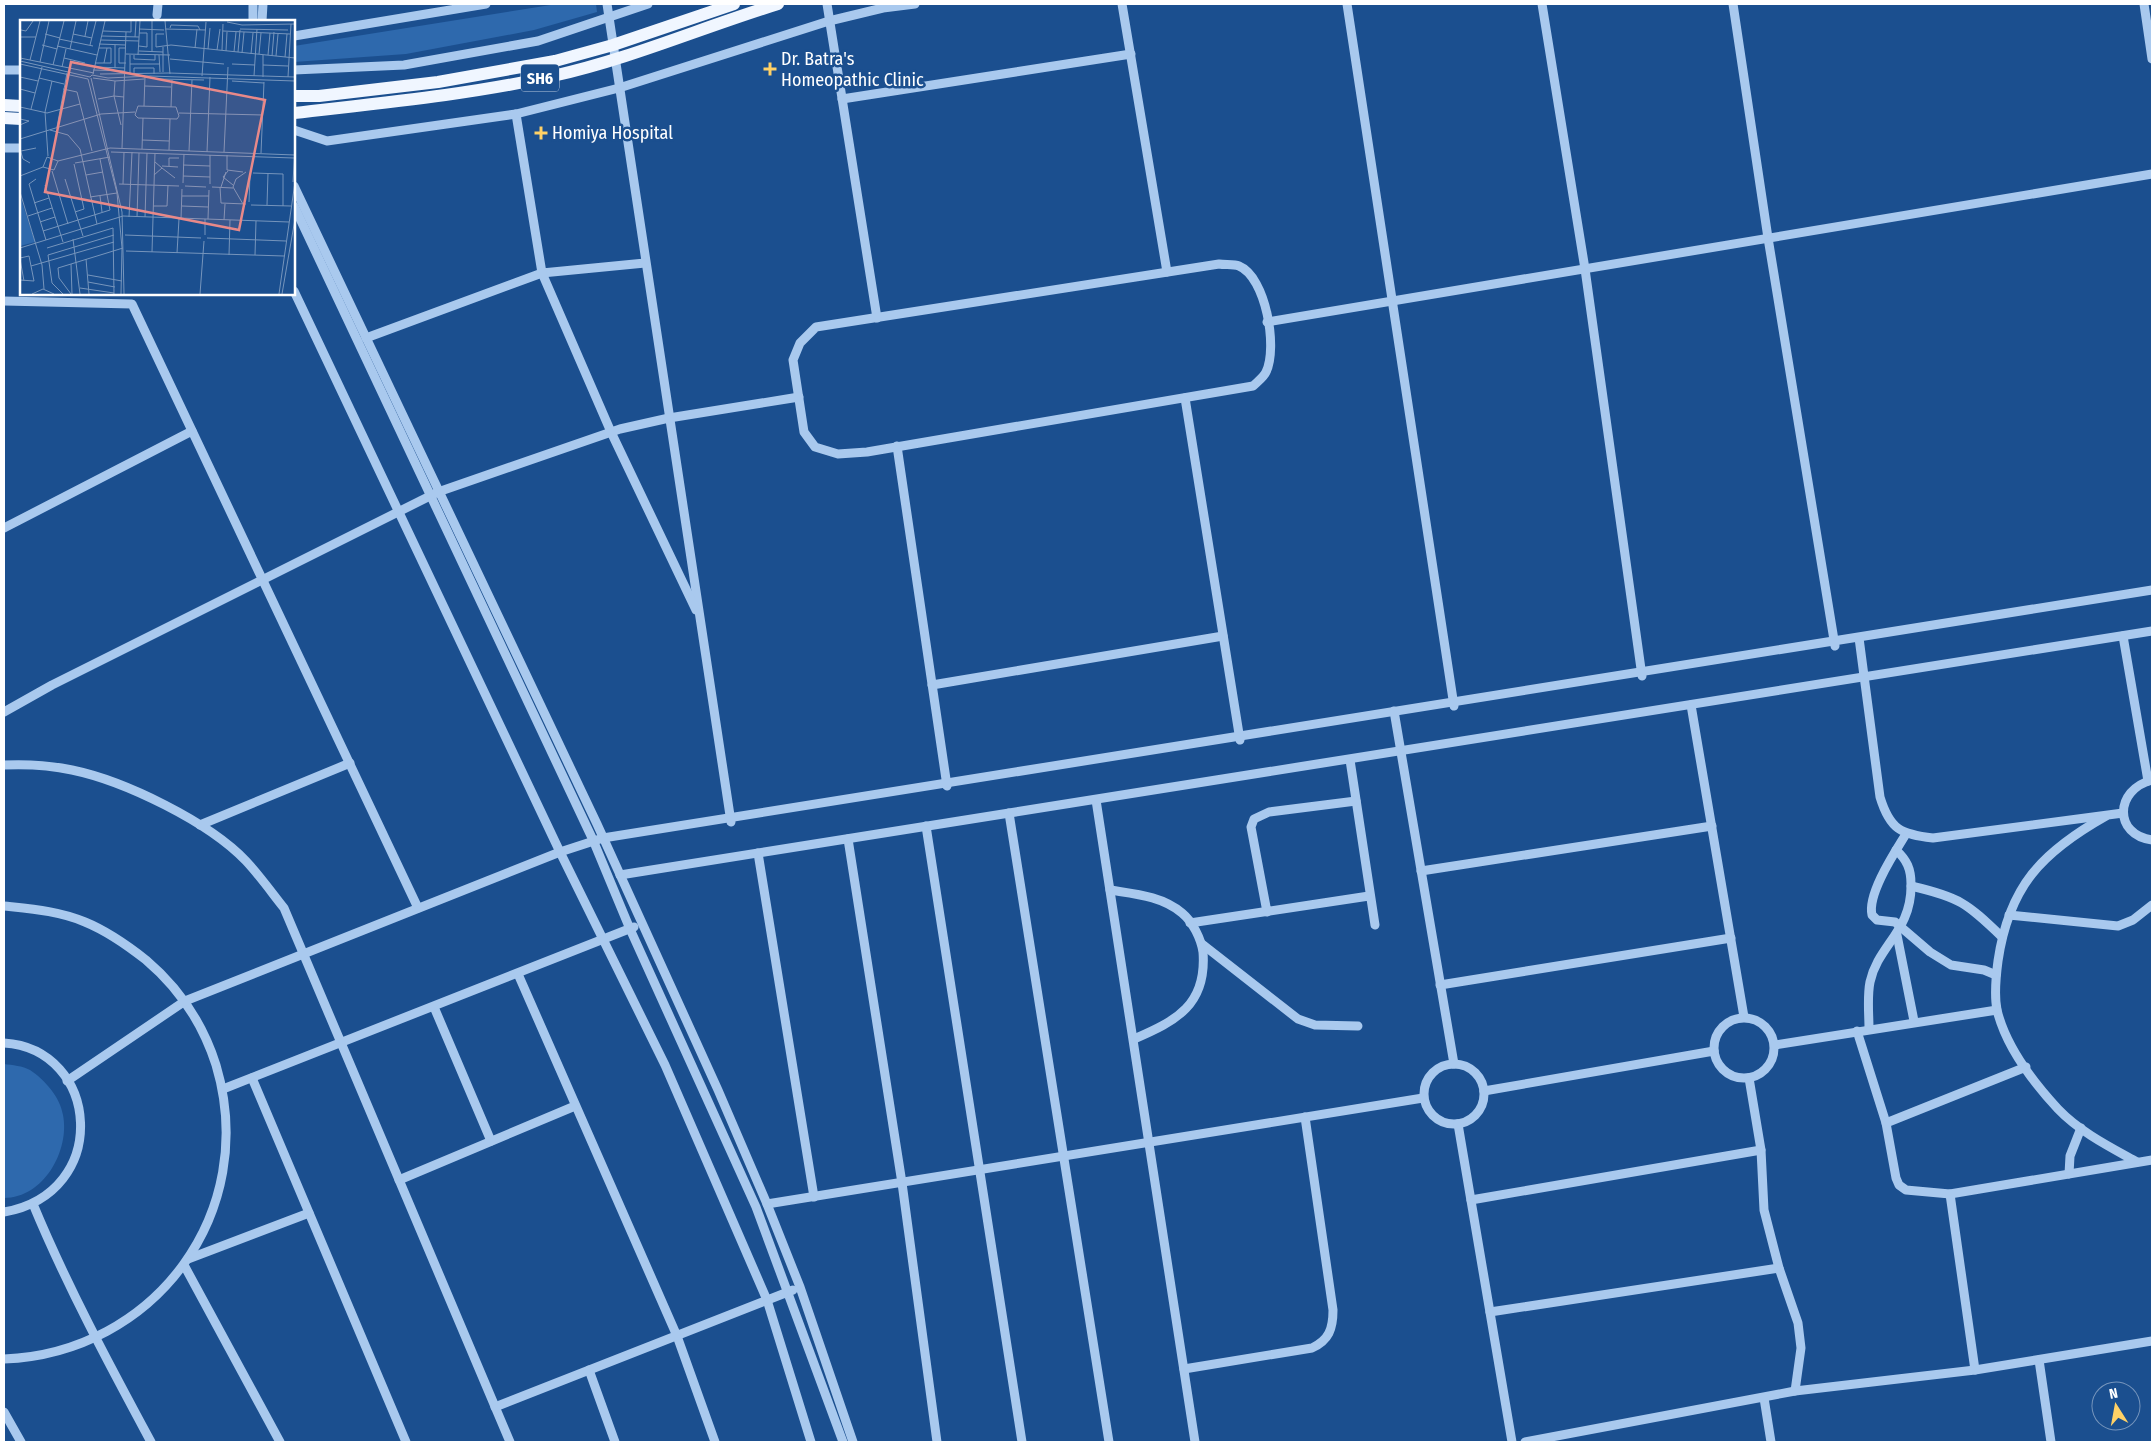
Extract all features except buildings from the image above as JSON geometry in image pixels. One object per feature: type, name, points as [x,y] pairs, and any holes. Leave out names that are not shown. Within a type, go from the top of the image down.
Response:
[{"type":"main road","name":"SH6","points":[[295,96],[319,96],[438,82],[556,61],[612,45],[734,4]]},
{"type":"main road","name":"SH6","points":[[295,113],[439,96],[554,76],[614,59],[778,4]]},
{"type":"main road","points":[[4,105],[20,106]]},
{"type":"main road","points":[[4,118],[20,119]]},
{"type":"street","points":[[157,15],[158,4]]},
{"type":"street","points":[[253,4],[253,20]]},
{"type":"street","points":[[262,20],[263,4]]},
{"type":"street","points":[[295,36],[486,4]]},
{"type":"street","points":[[607,4],[731,820]]},
{"type":"street","points":[[295,70],[404,65],[538,40],[648,4]]},
{"type":"street","points":[[826,4],[877,318]]},
{"type":"street","points":[[295,130],[327,141],[516,114],[619,88],[829,21],[884,8],[915,4]]},
{"type":"street","points":[[1122,4],[1167,272]]},
{"type":"street","points":[[1347,4],[1454,704]]},
{"type":"street","points":[[1542,4],[1586,269],[1642,674]]},
{"type":"street","points":[[1733,4],[1768,238],[1835,644]]},
{"type":"street","points":[[2144,4],[2152,59]]},
{"type":"street","points":[[842,99],[1131,54]]},
{"type":"street","points":[[4,70],[20,70]]},
{"type":"street","points":[[516,114],[542,273],[610,432],[700,619]]},
{"type":"street","points":[[4,148],[20,148]]},
{"type":"street","points":[[1267,322],[2152,174]]},
{"type":"street","points":[[295,188],[366,338],[434,494]]},
{"type":"street","points":[[295,208],[434,494],[596,842],[630,929],[756,1207],[843,1442]]},
{"type":"street","points":[[366,338],[542,273],[645,262]]},
{"type":"street","points":[[1219,264],[1238,266],[1251,276],[1262,295],[1272,352],[1266,374],[1253,386],[897,446],[838,454],[815,447],[804,432],[793,360],[800,343],[816,327],[1167,272],[1219,264]]},
{"type":"street","points":[[295,293],[560,852],[665,1065],[767,1300],[811,1442]]},
{"type":"street","points":[[4,301],[132,304],[418,908]]},
{"type":"street","points":[[4,712],[52,685],[434,494],[610,432],[669,418],[798,397]]},
{"type":"street","points":[[1184,398],[1239,738]]},
{"type":"street","points":[[4,528],[192,431]]},
{"type":"street","points":[[897,446],[947,784]]},
{"type":"street","points":[[67,1081],[185,1001],[304,952],[560,852],[596,842],[947,784],[1835,644],[2152,590]]},
{"type":"street","points":[[1859,640],[2152,596]]},
{"type":"street","points":[[620,875],[2152,631]]},
{"type":"street","points":[[932,685],[1223,636]]},
{"type":"street","points":[[2123,636],[2150,781],[2140,783],[2131,790],[2125,801],[2124,814],[2126,824],[2133,833],[2144,839],[2152,840]]},
{"type":"street","points":[[1859,640],[1866,677],[1880,797],[1890,822],[1906,834],[1933,838],[2124,814]]},
{"type":"street","points":[[1691,705],[1744,1018]]},
{"type":"street","points":[[1395,714],[1454,1064]]},
{"type":"street","points":[[1350,760],[1374,925]]},
{"type":"street","points":[[4,765],[27,764],[73,770],[121,786],[200,825],[245,860],[284,908],[510,1442]]},
{"type":"street","points":[[200,825],[350,764]]},
{"type":"street","points":[[1096,800],[1195,1442]]},
{"type":"street","points":[[1267,912],[1251,827],[1254,819],[1269,812],[1356,801]]},
{"type":"street","points":[[1009,814],[1062,1157],[1109,1442]]},
{"type":"street","points":[[2106,816],[2073,834],[2052,852],[2035,869],[2013,904],[2002,937],[1996,975],[1997,1010],[2016,1054],[2060,1111],[2081,1128],[2137,1162]]},
{"type":"street","points":[[926,826],[1022,1442]]},
{"type":"street","points":[[1421,871],[1712,826]]},
{"type":"street","points":[[1906,834],[1877,887],[1871,911],[1877,920],[1895,922],[1899,931],[1914,1021]]},
{"type":"street","points":[[848,839],[902,1183],[937,1442]]},
{"type":"street","points":[[596,842],[620,875],[767,1204],[800,1287],[853,1442]]},
{"type":"street","points":[[1869,1029],[1870,983],[1875,969],[1899,931],[1910,902],[1911,886],[1908,863],[1896,850]]},
{"type":"street","points":[[758,853],[814,1197]]},
{"type":"street","points":[[1911,886],[1958,899],[1975,911],[2002,937]]},
{"type":"street","points":[[1110,890],[1155,898],[1182,913],[1202,944],[1298,1020],[1315,1025],[1358,1026]]},
{"type":"street","points":[[1190,923],[1369,896]]},
{"type":"street","points":[[2009,915],[2118,926],[2133,920],[2152,904]]},
{"type":"street","points":[[4,906],[49,911],[85,922],[116,938],[161,973],[185,1001],[210,1045],[223,1089],[227,1138],[221,1182],[209,1220],[186,1262],[154,1299],[117,1327],[75,1347],[29,1358],[4,1359]]},
{"type":"street","points":[[223,1089],[604,940],[642,923]]},
{"type":"street","points":[[1899,931],[1951,965],[1984,970],[1996,975]]},
{"type":"street","points":[[1440,985],[1730,938]]},
{"type":"street","points":[[1134,1039],[1168,1024],[1194,998],[1204,972],[1202,944]]},
{"type":"street","points":[[518,974],[677,1336],[715,1442]]},
{"type":"street","points":[[434,1007],[492,1141]]},
{"type":"street","points":[[1775,1045],[1914,1021],[1997,1010]]},
{"type":"street","points":[[1744,1018],[1754,1019],[1764,1024],[1772,1034],[1775,1045],[1774,1058],[1767,1068],[1758,1076],[1749,1078],[1735,1077],[1724,1071],[1717,1062],[1714,1051],[1715,1038],[1722,1028],[1731,1021],[1744,1018]]},
{"type":"street","points":[[1857,1031],[1886,1123],[1899,1185],[1906,1190],[1950,1194],[2152,1160]]},
{"type":"street","points":[[4,1043],[24,1047],[38,1053],[52,1063],[67,1081],[79,1108],[81,1122],[77,1154],[62,1181],[33,1204],[4,1212]]},
{"type":"street","points":[[1484,1091],[1714,1051]]},
{"type":"street","points":[[1454,1064],[1464,1065],[1473,1071],[1482,1080],[1484,1091],[1483,1104],[1477,1115],[1468,1122],[1458,1124],[1444,1123],[1433,1117],[1426,1108],[1423,1098],[1425,1085],[1431,1074],[1440,1067],[1454,1064]]},
{"type":"street","points":[[1886,1123],[2026,1067]]},
{"type":"street","points":[[252,1078],[406,1442]]},
{"type":"street","points":[[1749,1078],[1761,1150],[1764,1210],[1779,1268],[1798,1323],[1800,1348],[1795,1391]]},
{"type":"street","points":[[767,1204],[1423,1098]]},
{"type":"street","points":[[400,1180],[575,1106]]},
{"type":"street","points":[[1184,1369],[1312,1348],[1322,1343],[1329,1335],[1333,1322],[1333,1310],[1305,1117]]},
{"type":"street","points":[[1458,1124],[1512,1442]]},
{"type":"street","points":[[2069,1174],[2070,1156],[2081,1128]]},
{"type":"street","points":[[1471,1200],[1761,1150]]},
{"type":"street","points":[[1950,1194],[1975,1370]]},
{"type":"street","points":[[33,1204],[56,1260],[95,1338],[151,1442]]},
{"type":"street","points":[[186,1262],[309,1213]]},
{"type":"street","points":[[186,1262],[280,1442]]},
{"type":"street","points":[[1490,1312],[1779,1268]]},
{"type":"street","points":[[495,1408],[800,1287]]},
{"type":"street","points":[[1525,1442],[1795,1391],[1975,1370],[2152,1341]]},
{"type":"street","points":[[2039,1360],[2051,1442]]},
{"type":"street","points":[[589,1370],[616,1442]]},
{"type":"street","points":[[1764,1398],[1771,1442]]},
{"type":"street","points":[[4,1412],[20,1442]]},
{"type":"shaded area","points":[[557,4],[596,4],[597,12],[534,30],[406,54],[295,62],[295,46]]},
{"type":"shaded area","points":[[4,1064],[27,1069],[36,1074],[46,1084],[59,1102],[63,1115],[64,1129],[58,1157],[42,1181],[31,1190],[18,1196],[4,1198]]},
{"type":"place","name":"Dr. Batra's Homeopathic Clinic","points":[[770,69]]},
{"type":"place","name":"Homiya Hospital","points":[[541,133]]}]
